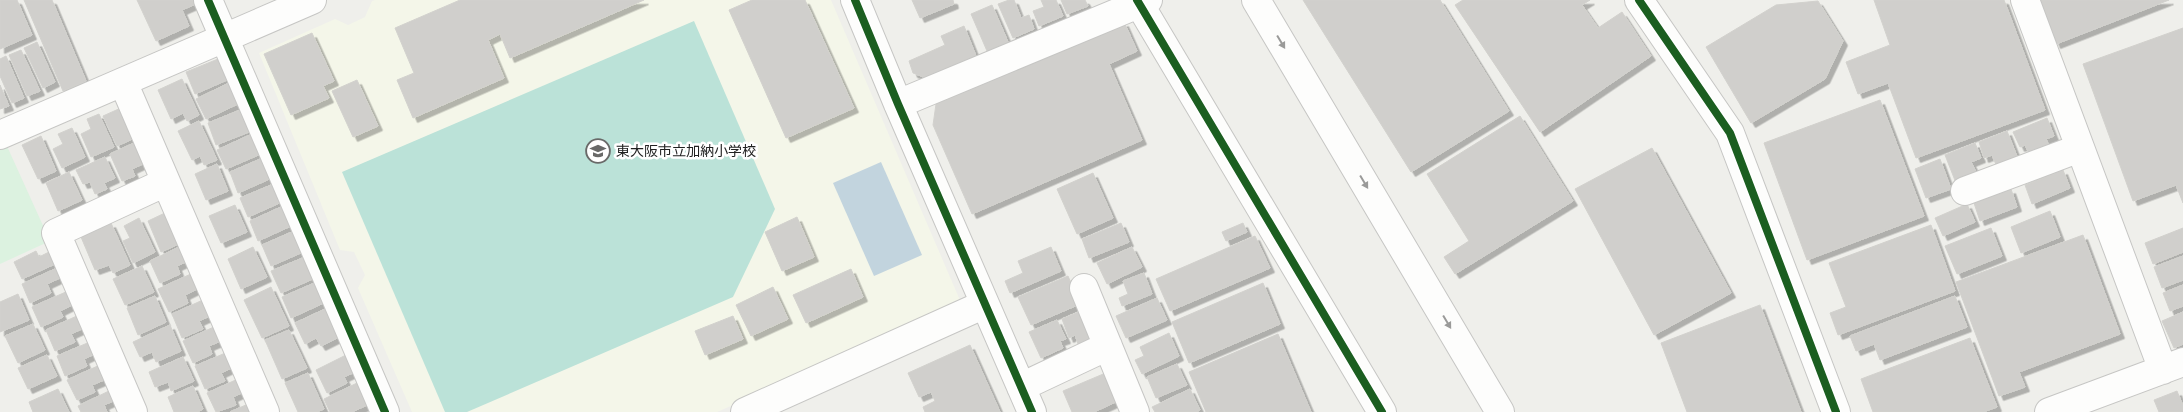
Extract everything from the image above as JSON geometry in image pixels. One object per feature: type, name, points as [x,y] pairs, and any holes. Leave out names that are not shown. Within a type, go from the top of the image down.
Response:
[{"type":"street","points":[[208,0],[385,412]]},
{"type":"street","points":[[0,135],[312,0]]},
{"type":"street","points":[[855,0],[898,104],[1032,412]]},
{"type":"street","points":[[1256,0],[1500,412]]},
{"type":"street","points":[[1639,0],[1730,133],[1836,412]]},
{"type":"street","points":[[2025,0],[2080,148],[2173,366],[2049,412]]},
{"type":"street","points":[[898,104],[1141,1],[1150,20],[1382,412]]},
{"type":"street","points":[[123,82],[265,412]]},
{"type":"street","points":[[1965,191],[2080,148]]},
{"type":"street","points":[[133,412],[56,233],[166,182]]},
{"type":"street","points":[[1084,288],[1135,412]]},
{"type":"street","points":[[745,412],[986,304]]},
{"type":"street","points":[[1021,387],[1108,346]]},
{"type":"shaded area","name":"東大阪市立加納小学校","points":[[831,0],[962,305],[717,412],[412,412],[358,288],[365,275],[354,252],[340,250],[259,53],[335,19],[348,25],[365,17],[372,1]]},
{"type":"shaded area","points":[[694,21],[775,209],[733,297],[467,412],[445,412],[342,172]]},
{"type":"shaded area","points":[[881,162],[922,255],[874,276],[833,183]]},
{"type":"green space","points":[[6,144],[50,241],[0,264],[0,147]]},
{"type":"building","points":[[0,0],[17,0],[32,35],[0,49]]},
{"type":"building","points":[[24,0],[52,0],[86,81],[63,91]]},
{"type":"building","points":[[137,0],[199,0],[200,2],[182,10],[189,26],[156,41]]},
{"type":"building","points":[[460,0],[644,0],[510,58],[500,34],[488,40],[504,78],[413,118],[397,80],[414,73],[395,28]]},
{"type":"building","points":[[752,0],[805,0],[854,108],[786,138],[729,10]]},
{"type":"building","points":[[912,0],[953,0],[954,4],[920,18]]},
{"type":"building","points":[[1014,0],[1021,18],[1029,15],[1034,29],[1013,38],[998,4]]},
{"type":"building","points":[[1041,0],[1056,0],[1063,16],[1039,26],[1033,11],[1044,7]]},
{"type":"building","points":[[1061,0],[1085,0],[1088,6],[1067,14]]},
{"type":"building","points":[[1303,0],[1440,0],[1509,111],[1411,172]]},
{"type":"building","points":[[1463,0],[1590,0],[1582,5],[1598,28],[1622,12],[1651,56],[1540,132],[1455,5]]},
{"type":"building","points":[[1874,0],[2004,0],[2045,110],[1916,158],[1888,83],[1858,94],[1846,62],[1890,45]]},
{"type":"building","points":[[2039,0],[2169,0],[2056,44]]},
{"type":"building","points":[[1818,1],[1843,41],[1825,79],[1751,123],[1706,47],[1776,5]]},
{"type":"building","points":[[992,5],[1008,42],[987,51],[971,14]]},
{"type":"building","points":[[1124,22],[1137,51],[1109,64],[1142,140],[972,214],[933,125],[936,104]]},
{"type":"building","points":[[964,26],[976,56],[926,78],[913,73],[909,61],[945,45],[941,36]]},
{"type":"building","points":[[2183,28],[2183,203],[2176,185],[2133,201],[2083,64]]},
{"type":"building","points":[[312,33],[334,81],[323,86],[329,98],[291,115],[264,54]]},
{"type":"building","points":[[37,42],[55,82],[43,88],[24,48]]},
{"type":"building","points":[[21,50],[40,91],[27,96],[9,55]]},
{"type":"building","points":[[6,56],[24,98],[12,103],[0,76],[0,59]]},
{"type":"building","points":[[218,59],[227,80],[195,94],[186,72]]},
{"type":"building","points":[[182,79],[199,115],[187,121],[183,113],[171,119],[158,90]]},
{"type":"building","points":[[357,80],[378,126],[353,137],[332,91]]},
{"type":"building","points":[[231,82],[240,103],[206,119],[196,99]]},
{"type":"building","points":[[0,85],[9,106],[0,109]]},
{"type":"building","points":[[1880,100],[1924,216],[1807,260],[1764,143]]},
{"type":"building","points":[[123,107],[137,137],[117,146],[103,116]]},
{"type":"building","points":[[245,108],[254,130],[216,145],[208,123]]},
{"type":"building","points":[[99,114],[114,147],[91,157],[81,134],[91,129],[87,119]]},
{"type":"building","points":[[1520,116],[1573,201],[1455,274],[1444,257],[1469,241],[1427,174]]},
{"type":"building","points":[[2047,118],[2054,136],[2046,139],[2050,148],[2030,156],[2025,145],[2020,147],[2013,132]]},
{"type":"building","points":[[199,121],[217,160],[204,165],[200,156],[192,160],[178,131]]},
{"type":"building","points":[[72,128],[85,157],[62,168],[53,149],[63,144],[58,134]]},
{"type":"building","points":[[2007,131],[2018,159],[1997,167],[1992,155],[1984,158],[1979,142]]},
{"type":"building","points":[[254,133],[263,153],[226,169],[217,150]]},
{"type":"building","points":[[41,136],[56,171],[38,179],[22,145]]},
{"type":"building","points":[[136,142],[145,163],[132,169],[135,176],[122,181],[110,154]]},
{"type":"building","points":[[1975,143],[1981,158],[1971,162],[1977,174],[1956,183],[1945,155]]},
{"type":"building","points":[[1652,148],[1731,293],[1654,335],[1575,189]]},
{"type":"building","points":[[105,157],[115,178],[104,183],[107,189],[95,194],[90,182],[83,184],[76,170]]},
{"type":"building","points":[[265,157],[274,177],[238,193],[230,172]]},
{"type":"building","points":[[1940,159],[1951,189],[1926,198],[1915,169]]},
{"type":"building","points":[[217,164],[228,191],[206,200],[195,174]]},
{"type":"building","points":[[2063,170],[2070,188],[2032,204],[2025,185]]},
{"type":"building","points":[[69,172],[82,200],[58,211],[46,183]]},
{"type":"building","points":[[1093,173],[1113,218],[1077,234],[1057,189]]},
{"type":"building","points":[[276,183],[284,201],[248,217],[240,198]]},
{"type":"building","points":[[2011,189],[2017,207],[1980,221],[1974,203]]},
{"type":"building","points":[[1967,204],[1975,222],[1943,236],[1935,218]]},
{"type":"building","points":[[235,205],[247,232],[221,243],[209,216]]},
{"type":"building","points":[[283,206],[291,226],[258,241],[250,221]]},
{"type":"building","points":[[2050,211],[2060,237],[2021,253],[2011,227]]},
{"type":"building","points":[[167,212],[181,243],[161,252],[148,221]]},
{"type":"building","points":[[797,217],[814,257],[782,271],[765,232]]},
{"type":"building","points":[[139,218],[155,252],[133,263],[123,241],[130,238],[124,226]]},
{"type":"building","points":[[111,223],[130,265],[113,273],[109,265],[95,270],[81,237]]},
{"type":"building","points":[[1121,223],[1129,242],[1089,258],[1082,239]]},
{"type":"building","points":[[1243,223],[1247,232],[1226,241],[1222,232]]},
{"type":"building","points":[[1931,225],[1955,291],[1838,335],[1830,313],[1846,307],[1829,263]]},
{"type":"building","points":[[1991,228],[2002,256],[1957,274],[1945,246]]},
{"type":"building","points":[[2183,228],[2183,252],[2153,264],[2145,243]]},
{"type":"building","points":[[294,231],[303,252],[271,266],[262,245]]},
{"type":"building","points":[[2083,235],[2120,334],[2019,372],[2025,387],[1999,396],[1956,282]]},
{"type":"building","points":[[1255,236],[1270,268],[1170,311],[1156,279]]},
{"type":"building","points":[[181,246],[188,261],[177,266],[180,274],[160,283],[150,261]]},
{"type":"building","points":[[253,247],[267,277],[241,289],[228,259]]},
{"type":"building","points":[[1051,247],[1061,271],[1010,293],[1005,281],[1023,273],[1018,261]]},
{"type":"building","points":[[1132,247],[1142,267],[1107,284],[1097,263]]},
{"type":"building","points":[[36,251],[39,257],[49,252],[55,264],[22,279],[14,262]]},
{"type":"building","points":[[2183,256],[2183,280],[2162,288],[2154,267]]},
{"type":"building","points":[[305,257],[315,278],[281,293],[271,271]]},
{"type":"building","points":[[142,266],[154,292],[125,305],[113,279]]},
{"type":"building","points":[[57,268],[62,277],[47,284],[51,293],[30,303],[22,284]]},
{"type":"building","points":[[851,269],[863,297],[806,323],[793,295]]},
{"type":"building","points":[[193,273],[199,288],[185,295],[188,303],[169,312],[158,289]]},
{"type":"building","points":[[1144,273],[1152,294],[1122,306],[1119,298],[1128,294],[1123,281]]},
{"type":"building","points":[[1068,276],[1080,304],[1031,325],[1018,297]]},
{"type":"building","points":[[319,281],[328,301],[291,318],[282,297]]},
{"type":"building","points":[[1263,283],[1280,324],[1189,363],[1172,322]]},
{"type":"building","points":[[2183,285],[2183,306],[2170,311],[2163,293]]},
{"type":"building","points":[[271,287],[289,326],[262,338],[244,300]]},
{"type":"building","points":[[773,287],[788,319],[751,336],[736,305]]},
{"type":"building","points":[[68,291],[74,304],[60,311],[63,317],[41,327],[32,307]]},
{"type":"building","points":[[18,294],[29,320],[0,332],[0,302]]},
{"type":"building","points":[[155,296],[166,322],[138,335],[127,308]]},
{"type":"building","points":[[1955,296],[1967,327],[1880,360],[1874,344],[1856,351],[1850,336]]},
{"type":"building","points":[[1157,298],[1167,320],[1126,338],[1116,316]]},
{"type":"building","points":[[205,299],[212,315],[199,321],[203,329],[182,338],[172,314]]},
{"type":"building","points":[[1760,305],[1801,412],[1687,412],[1661,343]]},
{"type":"building","points":[[325,309],[339,337],[321,346],[316,338],[305,344],[295,323]]},
{"type":"building","points":[[1083,310],[1095,337],[1078,344],[1075,335],[1069,338],[1062,319]]},
{"type":"building","points":[[2183,312],[2183,344],[2174,348],[2162,321]]},
{"type":"building","points":[[79,315],[84,328],[71,334],[75,342],[55,351],[46,330]]},
{"type":"building","points":[[733,316],[743,339],[705,355],[695,331]]},
{"type":"building","points":[[1057,320],[1066,339],[1060,341],[1063,348],[1041,358],[1029,332]]},
{"type":"building","points":[[33,324],[45,350],[18,363],[5,336]]},
{"type":"building","points":[[170,325],[181,351],[156,362],[152,352],[140,357],[133,342]]},
{"type":"building","points":[[216,326],[223,340],[209,346],[212,354],[193,363],[183,341]]},
{"type":"building","points":[[289,330],[307,368],[282,379],[265,340]]},
{"type":"building","points":[[1169,333],[1179,356],[1142,374],[1135,360],[1144,356],[1140,347]]},
{"type":"building","points":[[1278,334],[1311,412],[1206,412],[1189,372]]},
{"type":"building","points":[[1970,338],[1997,407],[1983,412],[1873,412],[1861,379]]},
{"type":"building","points":[[92,341],[97,353],[84,359],[87,366],[65,376],[57,356]]},
{"type":"building","points":[[970,345],[1000,412],[925,412],[923,407],[935,401],[931,392],[919,397],[908,373]]},
{"type":"building","points":[[230,351],[236,366],[221,373],[225,381],[205,389],[195,366]]},
{"type":"building","points":[[47,355],[57,376],[28,389],[18,368]]},
{"type":"building","points":[[346,355],[355,372],[344,377],[347,383],[327,393],[316,370]]},
{"type":"building","points":[[183,357],[194,381],[171,391],[168,382],[155,387],[149,372]]},
{"type":"building","points":[[102,364],[109,378],[92,385],[95,392],[77,400],[67,380]]},
{"type":"building","points":[[1177,364],[1187,385],[1156,398],[1147,377]]},
{"type":"building","points":[[1108,372],[1120,400],[1094,412],[1072,412],[1063,391]]},
{"type":"building","points":[[308,373],[324,409],[316,412],[298,412],[285,383]]},
{"type":"building","points":[[240,378],[246,391],[233,397],[236,405],[216,412],[207,393]]},
{"type":"building","points":[[357,383],[367,405],[352,412],[330,412],[324,399]]},
{"type":"building","points":[[193,386],[203,409],[197,412],[174,412],[168,397]]},
{"type":"building","points":[[58,389],[69,412],[33,412],[29,402]]},
{"type":"building","points":[[113,389],[118,399],[104,405],[107,412],[81,412],[78,406]]},
{"type":"building","points":[[1190,389],[1200,410],[1196,412],[1155,412],[1152,407]]},
{"type":"building","points":[[2177,391],[2183,406],[2183,412],[2159,412],[2154,400]]},
{"type":"building","points":[[248,404],[251,412],[230,412]]},
{"type":"cycle path","points":[[208,0],[385,412]]},
{"type":"cycle path","points":[[855,0],[898,104],[1032,412]]},
{"type":"cycle path","points":[[1137,0],[1382,412]]},
{"type":"cycle path","points":[[1639,0],[1730,133],[1836,412]]},
{"type":"place","name":"東大阪市立加納小学校","points":[[598,151]]}]
